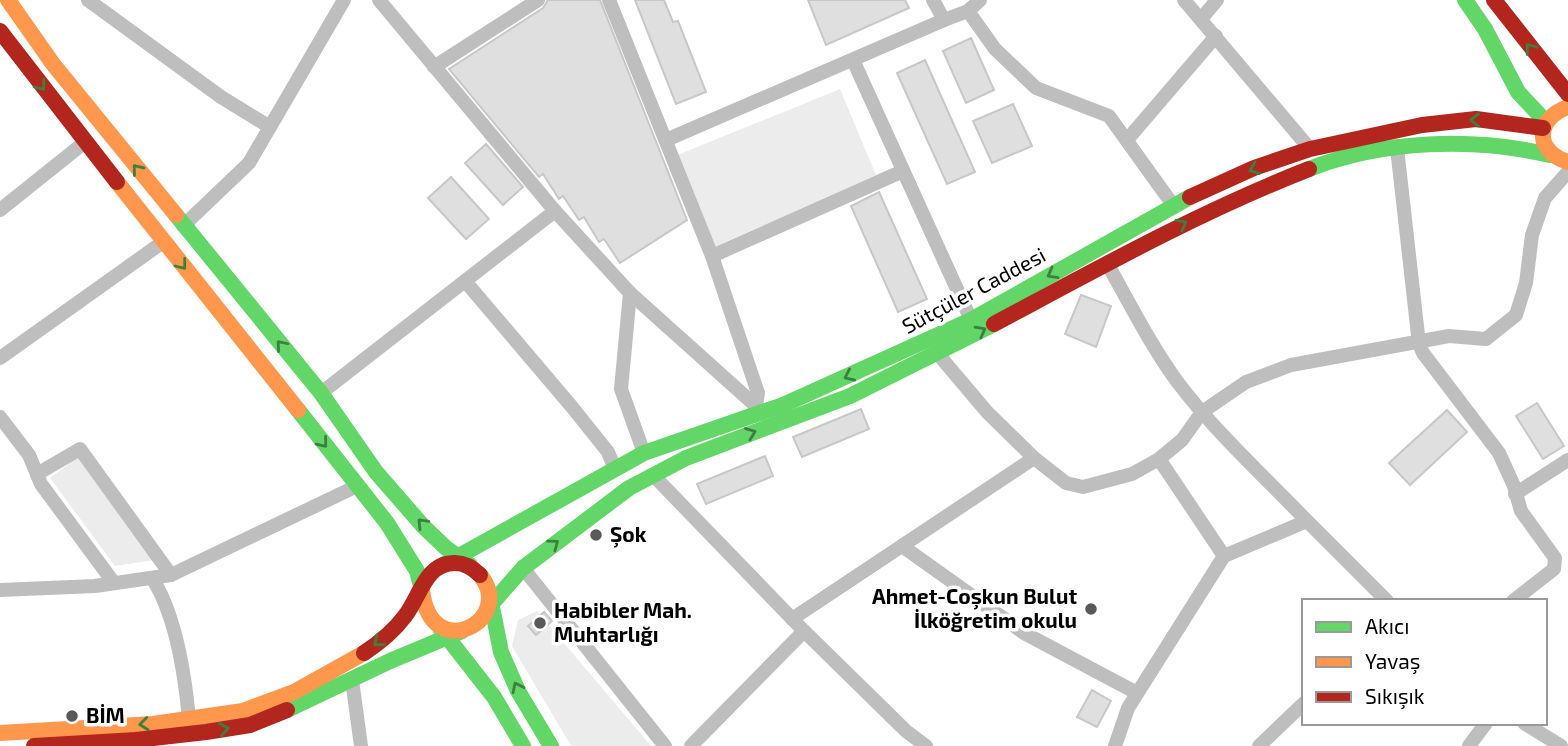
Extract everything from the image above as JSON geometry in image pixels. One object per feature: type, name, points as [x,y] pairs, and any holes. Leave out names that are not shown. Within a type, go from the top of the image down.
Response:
[{"type":"main road","points":[[8,0],[53,64],[321,393],[376,472],[423,526],[485,581],[497,639],[505,662],[518,691],[551,746]]},
{"type":"main road","points":[[1465,0],[1485,29],[1518,93],[1544,124]]},
{"type":"main road","points":[[1495,0],[1568,94]]},
{"type":"main road","points":[[0,31],[163,242],[387,523],[417,571],[424,612],[431,621],[450,632],[523,746]]},
{"type":"main road","points":[[1562,164],[1543,142],[1544,124],[1553,112],[1568,107]]},
{"type":"main road","name":"Sütçüler Caddesi","points":[[442,566],[644,453],[758,410],[971,320],[1173,205],[1254,168],[1310,149],[1422,125],[1476,119],[1544,124]]},
{"type":"main road","name":"Sütçüler Caddesi","points":[[489,603],[523,568],[629,488],[653,475],[686,458],[850,396],[938,354],[1194,218],[1252,191],[1316,166],[1374,150],[1427,145],[1515,147],[1562,164]]},
{"type":"main road","points":[[163,242],[183,226]]},
{"type":"main road","points":[[297,410],[321,393]]},
{"type":"main road","points":[[0,733],[189,719],[246,710],[310,685],[377,645],[403,618],[432,571],[442,566],[463,564],[473,568]]},
{"type":"main road","points":[[34,746],[120,743],[250,725],[316,698],[450,632],[474,626],[482,618],[489,603]]},
{"type":"street","points":[[88,0],[221,97],[270,127]]},
{"type":"street","points":[[183,226],[249,163],[344,0]]},
{"type":"street","points":[[379,0],[555,211],[630,293],[758,410]]},
{"type":"street","points":[[433,67],[538,0]]},
{"type":"street","points":[[609,0],[712,256],[758,393],[758,410]]},
{"type":"street","points":[[933,0],[944,20]]},
{"type":"street","points":[[666,141],[968,11],[980,0]]},
{"type":"street","points":[[1184,0],[1310,149]]},
{"type":"street","points":[[1200,19],[1217,0]]},
{"type":"street","points":[[968,11],[995,49],[1036,88],[1110,116],[1173,205]]},
{"type":"street","points":[[1127,140],[1216,36]]},
{"type":"street","points":[[853,60],[971,320]]},
{"type":"street","points":[[0,209],[85,142]]},
{"type":"street","points":[[1397,148],[1419,341],[1423,353],[1499,453],[1514,486],[1521,511],[1556,562],[1554,569],[1516,599]]},
{"type":"street","points":[[938,354],[987,412],[1034,458],[1066,483],[1083,487],[1132,474],[1159,459],[1182,440],[1202,412],[1245,382],[1291,365],[1419,341],[1450,336],[1486,339],[1516,315],[1526,283],[1532,234],[1545,198],[1562,164]]},
{"type":"street","points":[[712,256],[903,171]]},
{"type":"street","points":[[321,393],[555,211]]},
{"type":"street","points":[[0,358],[163,242]]},
{"type":"street","points":[[1108,265],[1149,338],[1202,412],[1385,599]]},
{"type":"street","points":[[465,281],[608,452],[615,469]]},
{"type":"street","points":[[630,293],[621,389],[644,453]]},
{"type":"street","points":[[0,417],[29,455],[41,484],[114,583]]},
{"type":"street","points":[[37,474],[80,449],[171,575]]},
{"type":"street","points":[[792,619],[1034,458]]},
{"type":"street","points":[[1159,459],[1224,556]]},
{"type":"street","points":[[1515,494],[1568,460]]},
{"type":"street","points":[[653,475],[804,631],[906,731],[926,746]]},
{"type":"street","points":[[0,590],[95,586],[171,575],[357,486]]},
{"type":"street","points":[[1115,746],[1128,708],[1224,556],[1307,521]]},
{"type":"street","points":[[902,546],[1024,633],[1137,694]]},
{"type":"street","points":[[523,568],[665,746]]},
{"type":"street","points":[[152,578],[177,641],[185,675],[189,719]]},
{"type":"street","points":[[695,745],[804,631]]},
{"type":"street","points":[[352,680],[361,746]]},
{"type":"street","points":[[1259,746],[1302,705]]},
{"type":"street","points":[[1469,746],[1485,725]]},
{"type":"street","points":[[1527,725],[1561,746]]},
{"type":"shaded area","points":[[840,89],[876,175],[714,247],[675,156]]},
{"type":"shaded area","points":[[81,455],[155,560],[115,566],[50,478]]},
{"type":"shaded area","points":[[537,611],[651,746],[571,746],[512,646],[518,620]]},
{"type":"building","points":[[548,0],[600,0],[687,220],[620,263],[604,239],[599,242],[584,217],[579,220],[563,196],[559,199],[543,174],[539,177],[449,69],[543,8]]},
{"type":"building","points":[[635,0],[664,0],[673,22],[678,21],[706,92],[676,104]]},
{"type":"building","points":[[808,0],[905,0],[909,8],[826,45]]},
{"type":"building","points":[[971,38],[994,90],[966,103],[943,51]]},
{"type":"building","points":[[925,60],[975,172],[947,184],[897,73]]},
{"type":"building","points":[[1013,104],[1032,146],[992,163],[973,121]]},
{"type":"building","points":[[486,144],[523,187],[503,205],[465,163]]},
{"type":"building","points":[[451,177],[489,219],[466,239],[428,198]]},
{"type":"building","points":[[879,192],[927,299],[898,312],[851,206]]},
{"type":"building","points":[[1081,295],[1111,306],[1096,347],[1065,334]]},
{"type":"building","points":[[1537,403],[1564,446],[1543,459],[1516,416]]},
{"type":"building","points":[[861,409],[869,429],[802,457],[793,437]]},
{"type":"building","points":[[1447,410],[1467,432],[1410,485],[1389,463]]},
{"type":"building","points":[[765,456],[773,476],[706,504],[697,484]]},
{"type":"building","name":"Habibler Mah. Muhtarlığı","points":[[544,612],[552,621],[536,635],[528,626]]},
{"type":"building","points":[[1092,690],[1111,701],[1097,727],[1077,717]]},
{"type":"traffic: fast","points":[[1465,0],[1485,29],[1518,92],[1545,121]]},
{"type":"traffic: fast","points":[[1309,169],[1367,152],[1428,144],[1490,146],[1550,155]]},
{"type":"traffic: fast","points":[[441,566],[644,453],[783,405],[971,320],[1190,197]]},
{"type":"traffic: fast","points":[[176,215],[321,393],[376,472],[423,526],[446,548],[470,565]]},
{"type":"traffic: fast","points":[[488,608],[523,568],[629,488],[686,458],[850,396],[994,324]]},
{"type":"traffic: fast","points":[[298,410],[387,523],[417,571],[422,590]]},
{"type":"traffic: fast","points":[[490,597],[501,652],[518,691],[551,746]]},
{"type":"traffic: fast","points":[[440,628],[494,697],[523,746]]},
{"type":"traffic: fast","points":[[287,710],[390,661],[462,631]]},
{"type":"traffic: slow","points":[[8,0],[53,64],[176,215]]},
{"type":"traffic: slow","points":[[1568,107],[1549,119],[1543,135],[1549,150],[1568,162]]},
{"type":"traffic: slow","points":[[117,182],[298,410]]},
{"type":"traffic: slow","points":[[422,590],[429,613],[440,626],[454,631],[468,628],[480,619],[488,607],[488,591],[480,575]]},
{"type":"traffic: slow","points":[[0,733],[153,724],[243,711],[294,692],[364,653]]},
{"type":"traffic: jam","points":[[1494,0],[1568,94]]},
{"type":"traffic: jam","points":[[0,31],[117,182]]},
{"type":"traffic: jam","points":[[1190,197],[1254,168],[1310,149],[1422,125],[1476,119],[1543,128]]},
{"type":"traffic: jam","points":[[994,324],[1188,222],[1309,169]]},
{"type":"traffic: jam","points":[[364,653],[401,621],[424,582],[437,569],[445,564],[459,563],[469,566],[480,575]]},
{"type":"traffic: jam","points":[[34,746],[136,740],[206,732],[250,725],[287,710]]},
{"type":"place","name":"Şok","points":[[596,535]]},
{"type":"place","name":"Ahmet-Coşkun Bulut İlköğretim okulu","points":[[1091,609]]},
{"type":"place","name":"Habibler Mah. Muhtarlığı","points":[[540,623]]},
{"type":"place","name":"BİM","points":[[72,716]]}]
